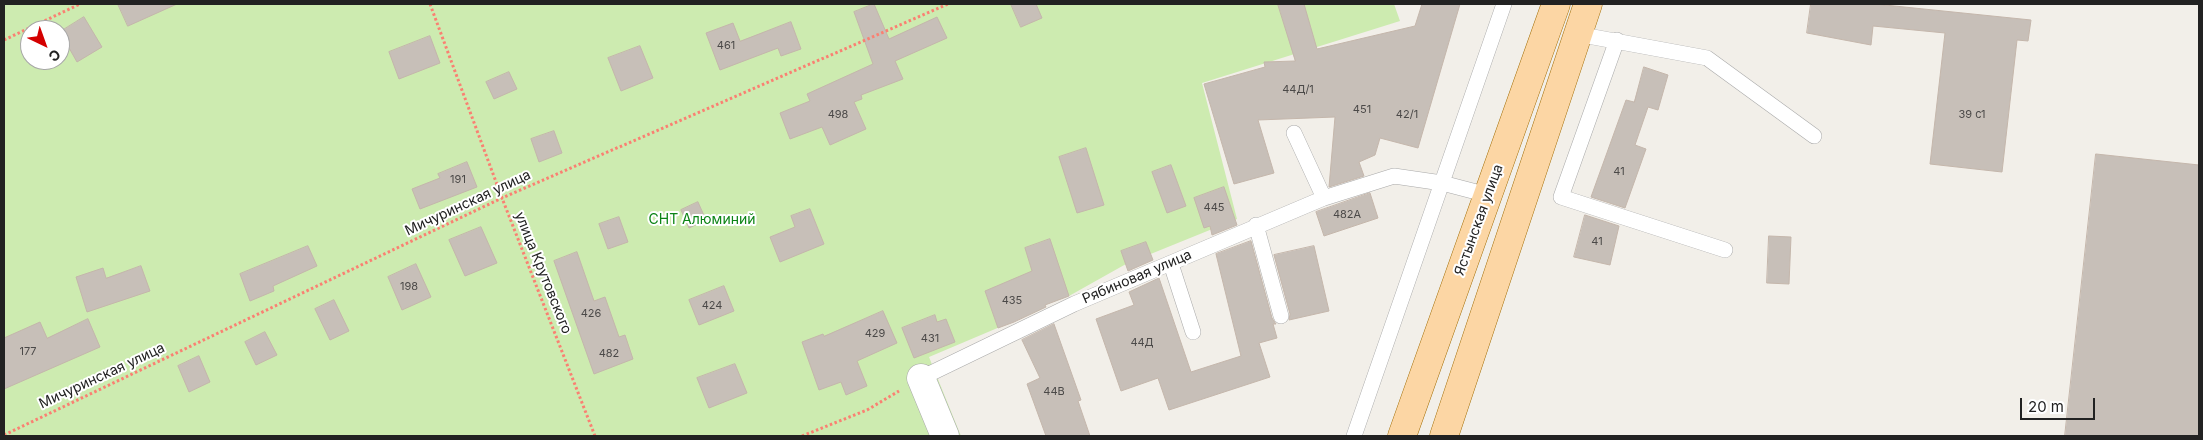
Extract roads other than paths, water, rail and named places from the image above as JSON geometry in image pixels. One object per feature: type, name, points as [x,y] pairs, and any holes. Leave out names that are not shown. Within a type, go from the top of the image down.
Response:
[{"type":"main road","name":"Ястынская улица","points":[[1402,436],[1556,4]]},
{"type":"main road","points":[[1444,436],[1588,4]]},
{"type":"street","points":[[921,378],[944,436]]},
{"type":"lane","points":[[1354,436],[1504,4]]},
{"type":"lane","points":[[1577,34],[1707,58],[1814,136]]},
{"type":"lane","points":[[1617,40],[1561,197],[1725,250]]},
{"type":"lane","points":[[1294,133],[1324,198]]},
{"type":"lane","name":"Рябиновая улица","points":[[921,378],[1074,304],[1171,264],[1256,225],[1324,198],[1394,176],[1442,183],[1488,196]]},
{"type":"lane","points":[[1256,225],[1281,316]]},
{"type":"lane","points":[[1171,264],[1193,332]]},
{"type":"park label","name":"СНТ Алюминий","points":[[702,220]]}]
